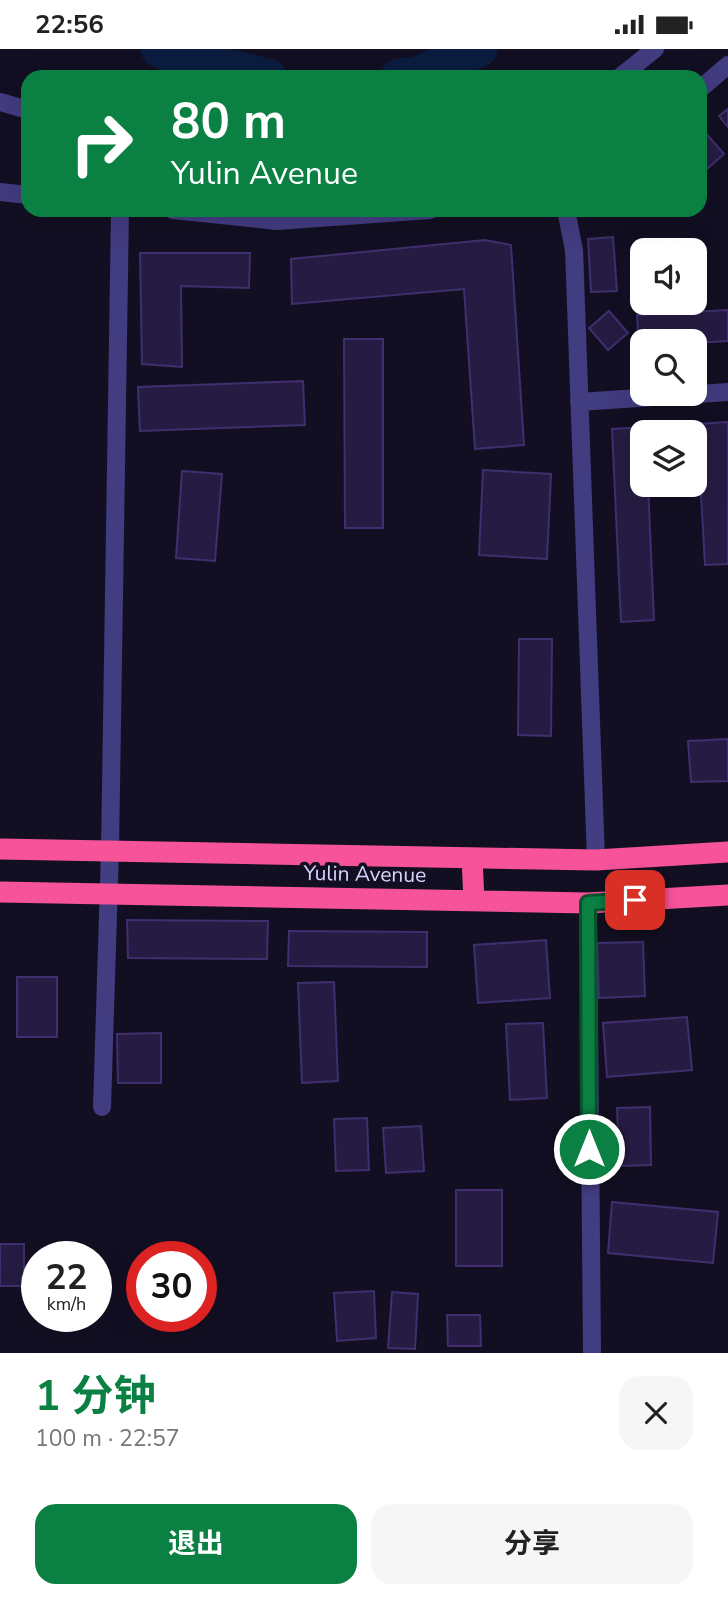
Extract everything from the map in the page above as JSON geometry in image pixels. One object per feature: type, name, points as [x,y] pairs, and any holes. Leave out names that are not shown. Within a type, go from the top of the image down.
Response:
[{"type":"highway","name":"Yulin Avenue","points":[[0,849],[597,860],[728,852]]},
{"type":"highway","points":[[472,857],[474,901]]},
{"type":"highway","name":"Yulin Avenue","points":[[0,892],[588,903],[728,895]]},
{"type":"street","points":[[628,70],[654,49]]},
{"type":"street","points":[[707,83],[728,65]]},
{"type":"street","points":[[0,102],[21,108]]},
{"type":"street","points":[[0,192],[21,194]]},
{"type":"street","points":[[102,1107],[110,851],[120,217]]},
{"type":"street","points":[[239,217],[277,221],[333,217]]},
{"type":"street","points":[[567,217],[574,250],[597,860]]},
{"type":"street","points":[[579,402],[728,392]]},
{"type":"street","points":[[588,903],[592,1353]]},
{"type":"building","points":[[728,109],[728,127],[719,116]]},
{"type":"building","points":[[707,135],[724,154],[707,169]]},
{"type":"building","points":[[613,237],[617,291],[591,292],[588,239]]},
{"type":"building","points":[[485,240],[511,245],[524,445],[475,449],[464,289],[292,304],[291,259]]},
{"type":"building","points":[[140,253],[250,253],[249,288],[181,286],[182,367],[142,364]]},
{"type":"building","points":[[728,310],[728,341],[707,342],[707,329],[638,329],[637,315],[707,315],[707,311]]},
{"type":"building","points":[[609,311],[628,333],[608,350],[589,328]]},
{"type":"building","points":[[344,339],[383,339],[383,528],[345,528]]},
{"type":"building","points":[[303,381],[305,425],[140,431],[138,387]]},
{"type":"building","points":[[728,422],[728,564],[705,565],[701,497],[707,497],[707,423]]},
{"type":"building","points":[[630,428],[630,497],[649,497],[654,620],[621,622],[612,429]]},
{"type":"building","points":[[483,470],[551,474],[547,559],[479,555]]},
{"type":"building","points":[[182,471],[222,474],[215,561],[176,558]]},
{"type":"building","points":[[519,639],[552,639],[551,736],[518,735]]},
{"type":"building","points":[[728,739],[728,781],[691,782],[688,741]]},
{"type":"building","points":[[127,920],[268,921],[267,959],[128,958]]},
{"type":"building","points":[[289,931],[427,932],[427,967],[288,966]]},
{"type":"building","points":[[546,940],[550,998],[478,1003],[474,945]]},
{"type":"building","points":[[643,942],[645,996],[599,998],[597,943]]},
{"type":"building","points":[[17,977],[57,977],[57,1037],[17,1037]]},
{"type":"building","points":[[334,982],[338,1081],[302,1083],[298,983]]},
{"type":"building","points":[[687,1017],[692,1070],[607,1077],[603,1023]]},
{"type":"building","points":[[543,1023],[547,1098],[510,1100],[506,1024]]},
{"type":"building","points":[[161,1033],[161,1083],[118,1083],[117,1034]]},
{"type":"building","points":[[650,1107],[651,1165],[619,1166],[617,1108]]},
{"type":"building","points":[[367,1118],[369,1170],[336,1171],[334,1119]]},
{"type":"building","points":[[421,1126],[424,1171],[386,1173],[383,1128]]},
{"type":"building","points":[[456,1190],[502,1190],[502,1266],[456,1266]]},
{"type":"building","points":[[612,1202],[718,1212],[713,1263],[608,1253]]},
{"type":"building","points":[[0,1244],[21,1244],[21,1286],[0,1286]]},
{"type":"building","points":[[374,1291],[376,1338],[337,1341],[334,1293]]},
{"type":"building","points":[[392,1292],[418,1294],[415,1349],[388,1348]]},
{"type":"building","points":[[447,1315],[480,1315],[481,1346],[448,1346]]},
{"type":"waterway","points":[[159,49],[238,70]]},
{"type":"waterway","points":[[428,70],[479,49]]},
{"type":"route","points":[[589,1149],[588,903],[635,900]]}]
